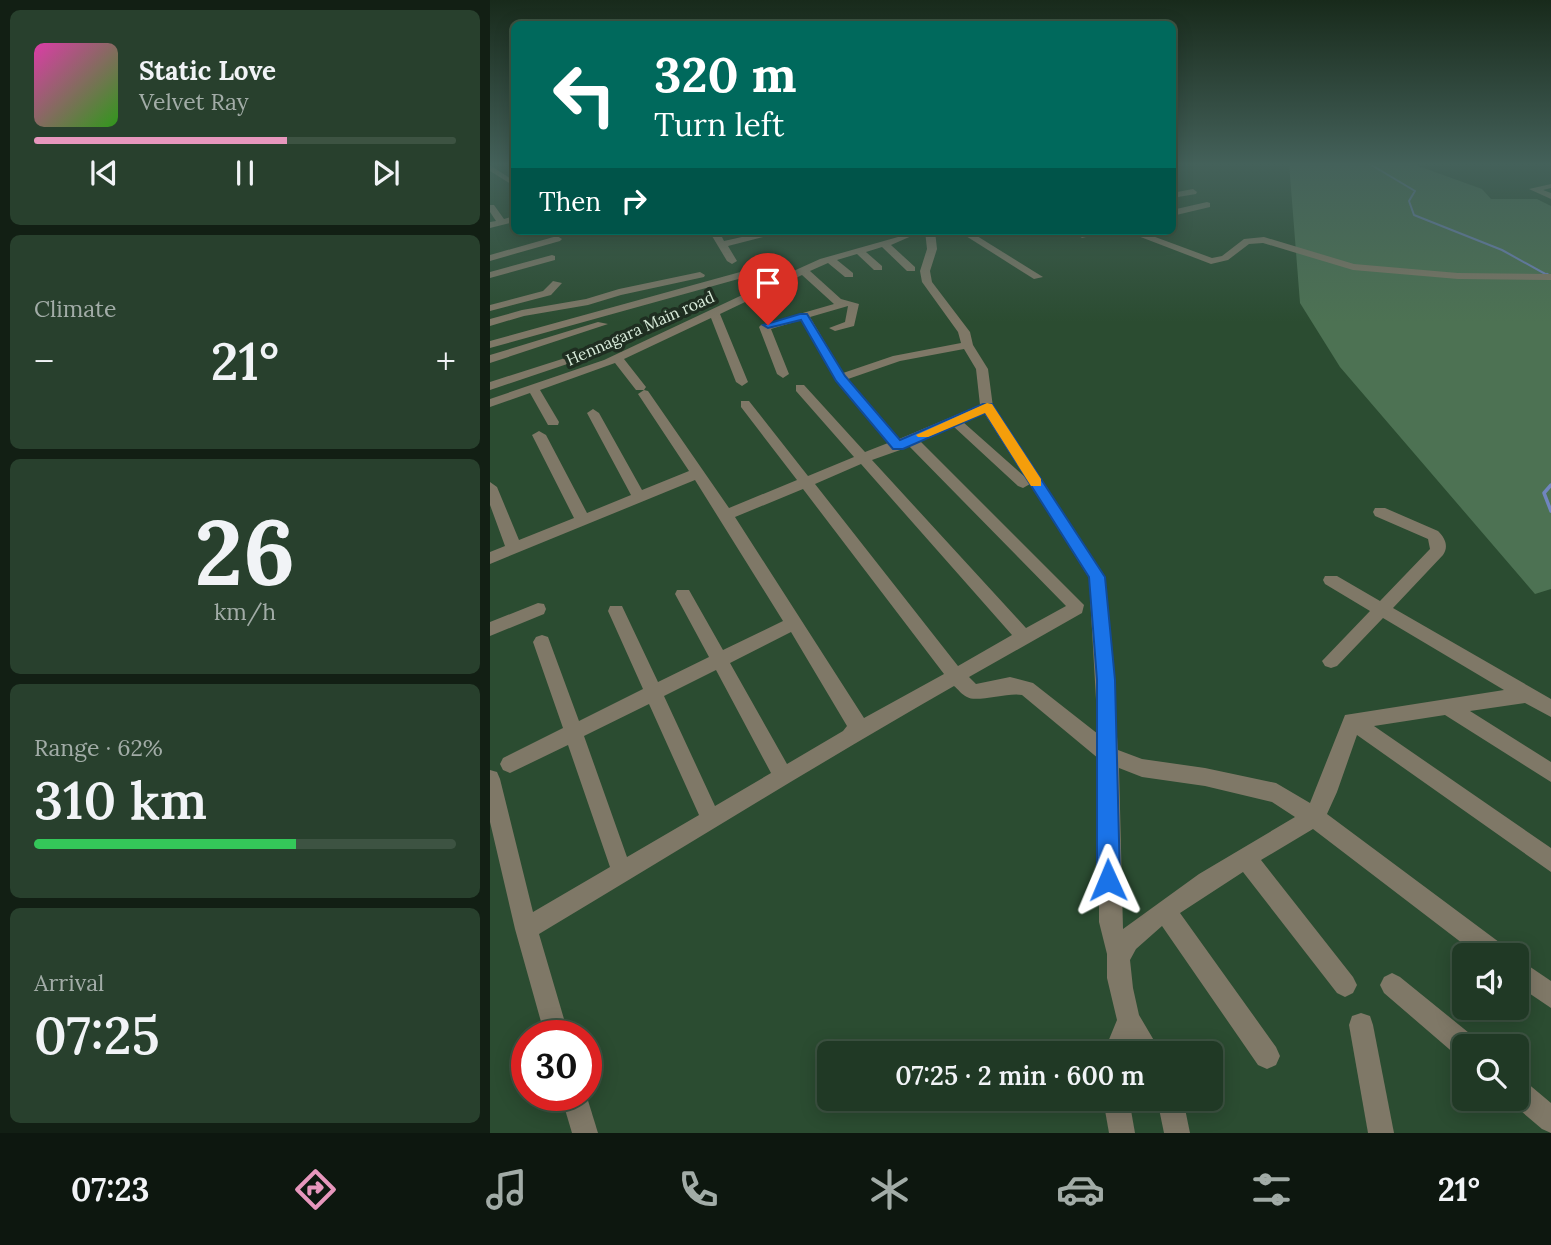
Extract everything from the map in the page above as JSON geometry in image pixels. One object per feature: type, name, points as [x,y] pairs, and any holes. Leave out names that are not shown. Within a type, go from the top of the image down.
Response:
[{"type":"street","points":[[498,216],[502,222]]},
{"type":"street","points":[[490,225],[511,220]]},
{"type":"street","points":[[716,235],[732,261]]},
{"type":"street","points":[[722,244],[762,235]]},
{"type":"street","name":"Hennagara Main road","points":[[496,401],[617,358],[830,259],[908,235]]},
{"type":"street","points":[[930,235],[932,249],[925,271],[927,282],[964,332],[967,345],[982,369],[987,407],[1097,577],[1109,755],[1110,922],[1119,954],[1119,971],[1129,1021],[1142,1041]]},
{"type":"street","points":[[970,235],[1038,277]]},
{"type":"street","points":[[1141,235],[1211,261],[1225,258],[1247,241],[1264,240],[1298,248],[1344,266],[1458,275],[1545,277]]},
{"type":"street","points":[[490,258],[557,239]]},
{"type":"street","points":[[884,244],[911,268]]},
{"type":"street","points":[[859,251],[878,268]]},
{"type":"street","points":[[490,275],[552,258]]},
{"type":"street","points":[[830,259],[849,275]]},
{"type":"street","points":[[490,345],[760,266],[777,283]]},
{"type":"street","points":[[804,271],[841,302],[854,304],[850,324],[835,328]]},
{"type":"street","points":[[490,323],[522,313],[588,302],[619,292],[700,275]]},
{"type":"street","points":[[490,308],[547,293],[557,283]]},
{"type":"street","points":[[783,374],[764,328],[842,304],[841,302]]},
{"type":"street","points":[[714,313],[742,382]]},
{"type":"street","points":[[526,929],[855,733],[1076,608],[1076,605],[904,443],[840,378],[804,316]]},
{"type":"street","points":[[490,359],[602,324]]},
{"type":"street","points":[[840,378],[897,358],[967,345]]},
{"type":"street","points":[[496,401],[491,382],[584,355]]},
{"type":"street","points":[[617,358],[642,390],[726,515],[856,722],[855,733]]},
{"type":"street","points":[[533,388],[553,422]]},
{"type":"street","points":[[800,388],[1024,637]]},
{"type":"street","points":[[745,404],[955,675],[973,692],[1010,685],[1027,688],[1109,755],[1142,768],[1205,777],[1276,793],[1314,817],[1482,943]]},
{"type":"street","points":[[726,515],[987,407]]},
{"type":"street","points":[[593,413],[639,497]]},
{"type":"street","points":[[955,421],[1023,483]]},
{"type":"street","points":[[539,435],[583,520]]},
{"type":"street","points":[[490,558],[698,473]]},
{"type":"street","points":[[490,487],[514,548]]},
{"type":"street","points":[[1331,661],[1438,551],[1439,546],[1433,536],[1380,512]]},
{"type":"street","points":[[1331,580],[1551,709]]},
{"type":"street","points":[[683,594],[784,776]]},
{"type":"street","points":[[490,629],[538,609]]},
{"type":"street","points":[[616,611],[711,820]]},
{"type":"street","points":[[510,764],[794,623]]},
{"type":"street","points":[[542,642],[622,872]]},
{"type":"street","points":[[1352,720],[1526,695]]},
{"type":"street","points":[[1446,706],[1551,773]]},
{"type":"street","points":[[1119,954],[1126,940],[1165,911],[1314,817],[1327,792],[1352,720]]},
{"type":"street","points":[[1352,720],[1551,861]]},
{"type":"street","points":[[490,779],[526,929],[552,1020]]},
{"type":"street","points":[[1246,858],[1345,985]]},
{"type":"street","points":[[1165,911],[1267,1056]]},
{"type":"street","points":[[1529,979],[1551,996]]},
{"type":"street","points":[[1392,985],[1452,1035]]},
{"type":"street","points":[[1121,1041],[1129,1021]]},
{"type":"street","points":[[1361,1025],[1381,1133]]},
{"type":"street","points":[[1529,1101],[1551,1120]]},
{"type":"street","points":[[578,1111],[585,1133]]},
{"type":"street","points":[[1118,1111],[1122,1133]]},
{"type":"street","points":[[1172,1111],[1177,1133]]},
{"type":"green space","points":[[1293,216],[1551,216],[1551,589],[1535,594],[1340,367],[1300,303]]},
{"type":"waterway","points":[[1416,216],[1502,250],[1549,276]]},
{"type":"waterway","points":[[1547,274],[1551,277]]},
{"type":"waterway","points":[[1551,485],[1544,493],[1551,511]]},
{"type":"slow traffic","points":[[923,435],[987,407],[1036,482]]},
{"type":"route","points":[[768,325],[804,316],[840,378],[898,446],[987,407],[1086,558],[1097,577],[1106,680],[1109,755],[1108,880]]}]
